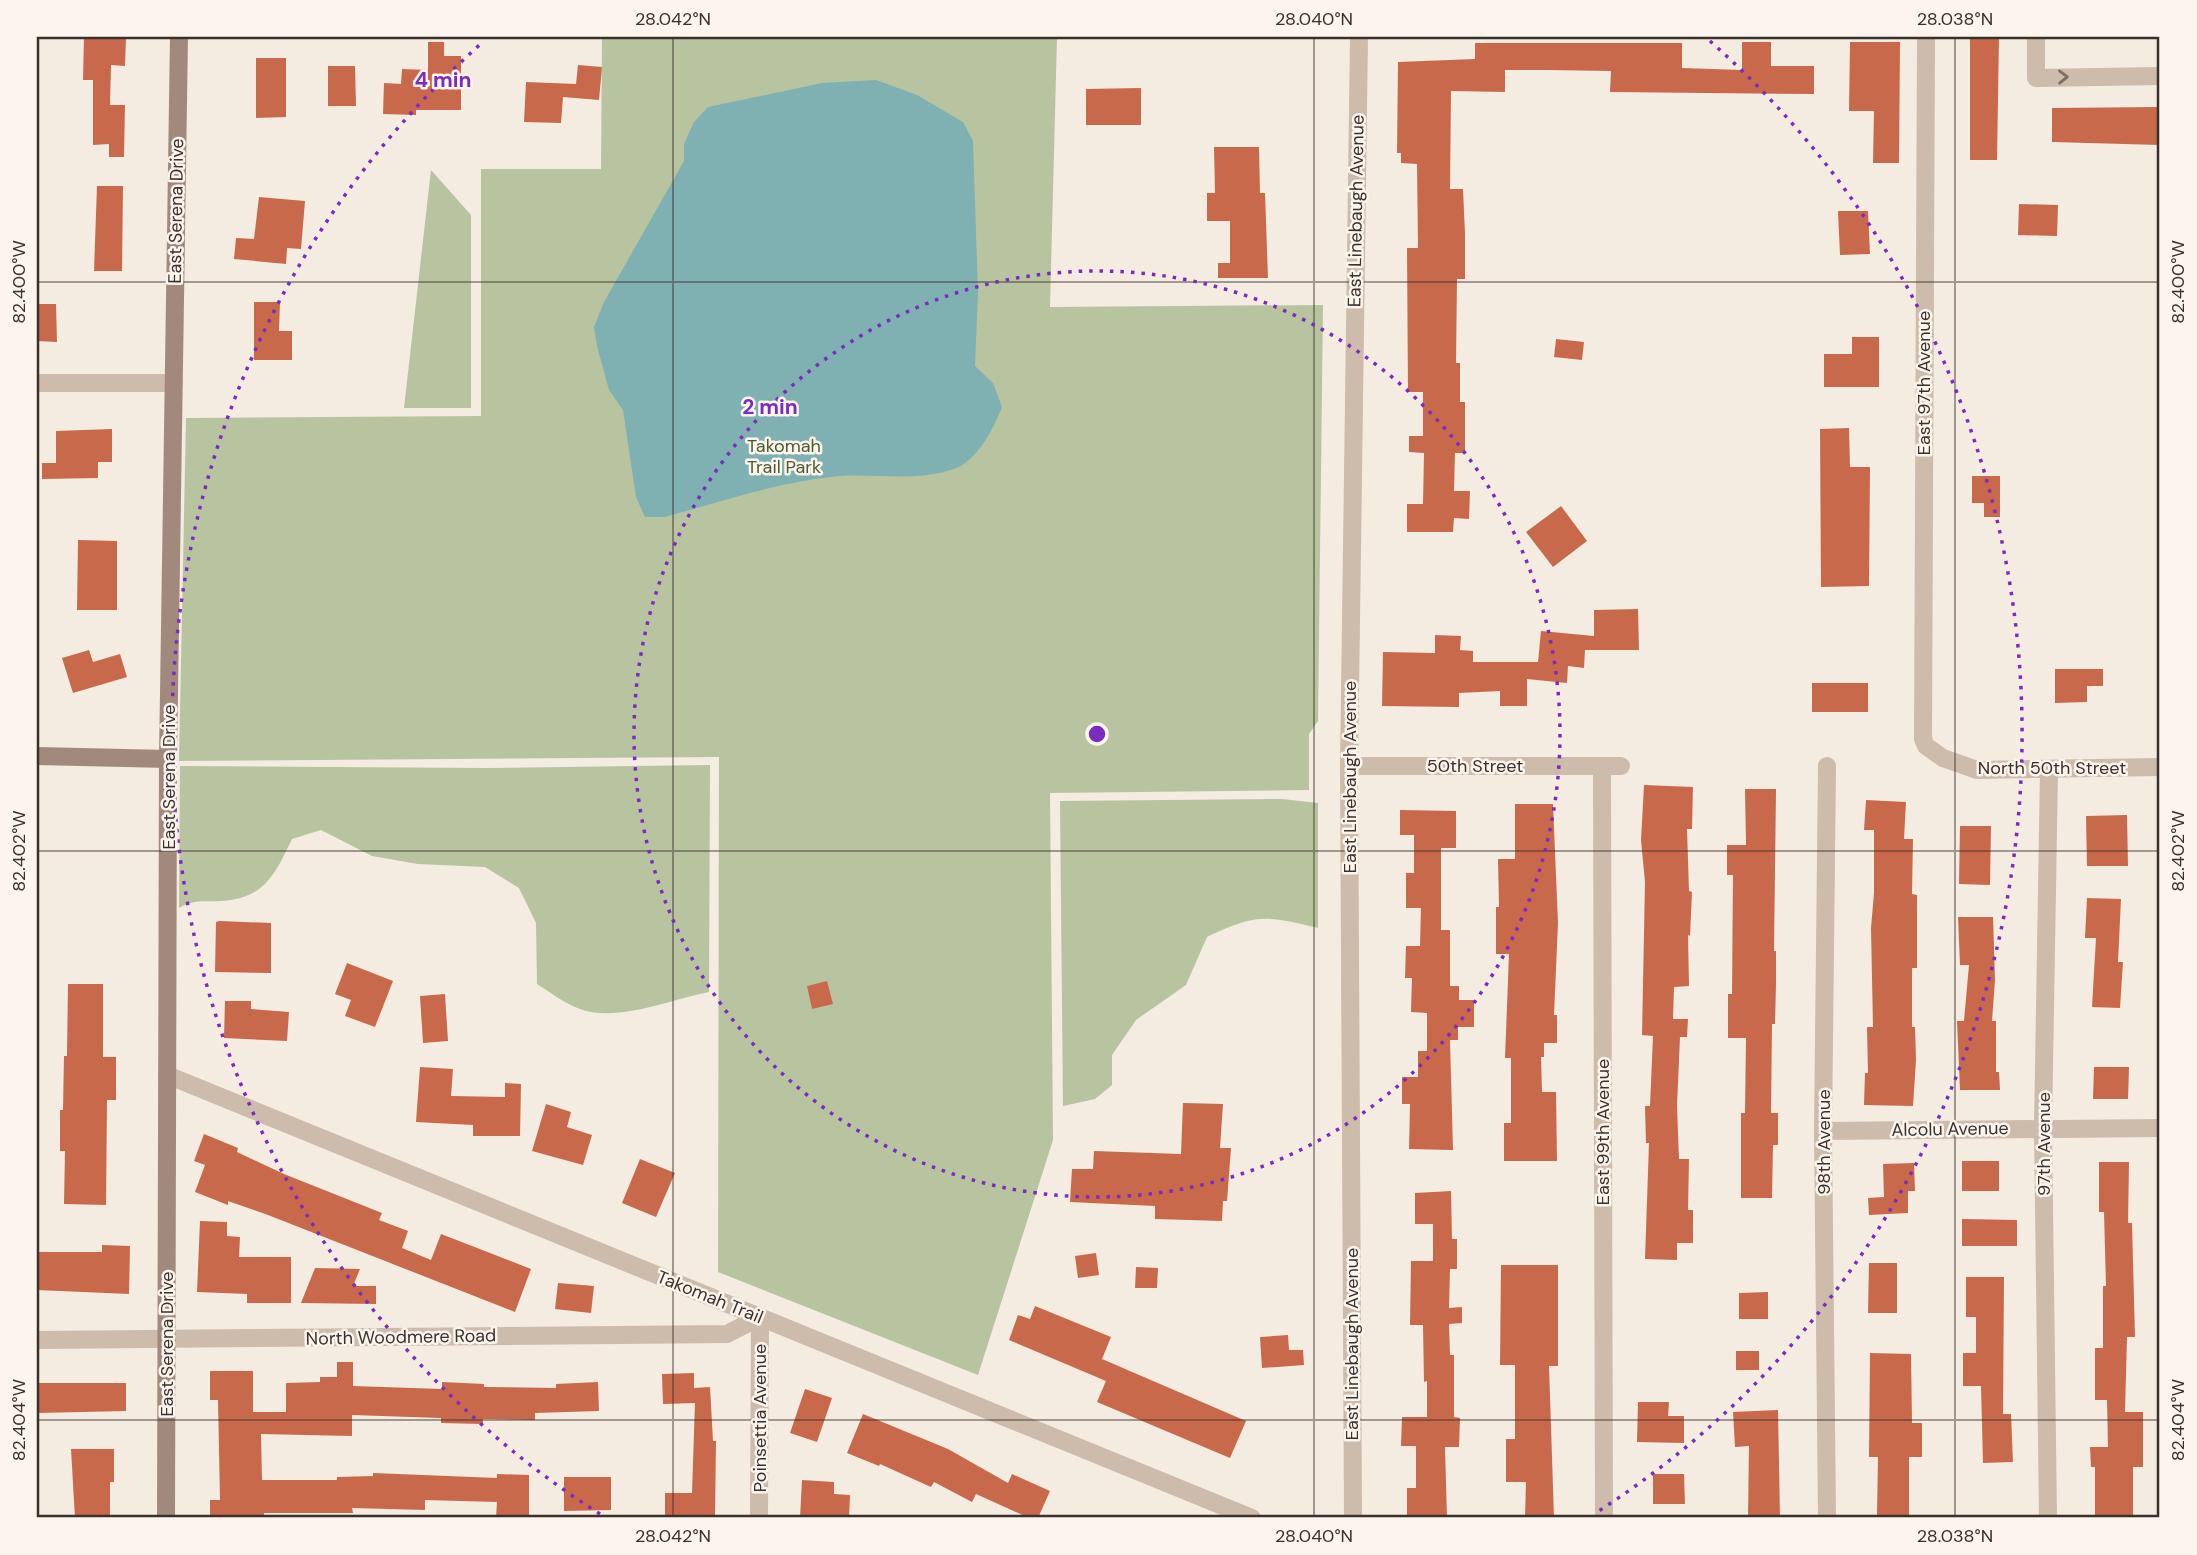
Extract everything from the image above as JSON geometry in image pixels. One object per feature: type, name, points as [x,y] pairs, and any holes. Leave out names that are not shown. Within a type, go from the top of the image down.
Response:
[{"type":"street","name":"East Serena Drive","points":[[166,1518],[168,759],[179,37]]},
{"type":"street","name":"East Linebaugh Avenue","points":[[1353,1518],[1349,766],[1359,37]]},
{"type":"street","name":"East 97th Avenue","points":[[1923,728],[1926,37]]},
{"type":"street","points":[[2036,37],[2036,78],[2160,76]]},
{"type":"street","points":[[37,383],[174,383]]},
{"type":"street","name":"North 50th Street","points":[[1923,728],[1926,746],[1943,758],[1977,770],[2049,771],[2160,767]]},
{"type":"street","points":[[37,756],[168,759]]},
{"type":"street","name":"50th Street","points":[[1349,766],[1602,766]]},
{"type":"street","points":[[1602,766],[1621,766]]},
{"type":"street","name":"East 99th Avenue","points":[[1602,766],[1604,1518]]},
{"type":"street","name":"98th Avenue","points":[[1827,766],[1823,1131],[1828,1518]]},
{"type":"street","name":"97th Avenue","points":[[2048,1518],[2043,1127],[2049,771]]},
{"type":"street","name":"Takomah Trail","points":[[167,1076],[1252,1518]]},
{"type":"street","name":"Alcolu Avenue","points":[[1823,1131],[2160,1128]]},
{"type":"street","name":"North Woodmere Road","points":[[37,1340],[727,1334],[761,1317]]},
{"type":"street","name":"Poinsettia Avenue","points":[[760,1518],[761,1317]]},
{"type":"green space","name":"Takomah Trail Park","points":[[602,37],[1057,37],[1050,307],[1323,305],[1318,721],[1309,734],[1309,790],[1050,793],[1053,1140],[978,1375],[718,1272],[719,757],[179,761],[186,418],[481,416],[481,169],[601,169]]},
{"type":"green space","points":[[431,170],[471,215],[471,408],[404,408]]},
{"type":"green space","points":[[710,765],[709,992],[627,1012],[594,1013],[574,1007],[537,984],[536,923],[519,888],[485,867],[418,864],[372,856],[321,830],[292,839],[274,873],[267,882],[249,895],[222,901],[195,902],[179,908],[180,766],[488,768]]},
{"type":"green space","points":[[1282,799],[1318,803],[1318,928],[1261,919],[1237,924],[1207,937],[1186,985],[1136,1020],[1112,1055],[1112,1085],[1095,1099],[1063,1106],[1060,801]]},
{"type":"water","points":[[876,80],[917,95],[963,122],[973,141],[978,292],[975,366],[993,383],[1002,407],[984,443],[962,465],[939,473],[810,480],[665,517],[645,517],[636,497],[623,410],[609,390],[594,327],[604,302],[684,161],[684,144],[694,122],[708,107],[822,83]]},
{"type":"building","points":[[84,37],[126,37],[125,66],[111,65],[110,105],[125,105],[124,157],[109,157],[109,144],[93,145],[93,80],[83,80]]},
{"type":"building","points":[[1970,37],[1999,37],[1997,160],[1970,160]]},
{"type":"building","points":[[428,42],[444,42],[444,56],[461,56],[461,110],[416,110],[416,115],[383,114],[384,83],[401,84],[402,69],[428,70]]},
{"type":"building","points":[[1742,42],[1771,42],[1771,66],[1814,66],[1814,94],[1610,92],[1611,71],[1548,70],[1505,70],[1505,92],[1451,91],[1450,189],[1463,189],[1465,234],[1465,279],[1457,279],[1456,363],[1460,363],[1460,402],[1465,402],[1465,453],[1455,453],[1454,491],[1470,491],[1469,519],[1454,518],[1453,532],[1407,532],[1407,504],[1423,504],[1424,453],[1409,452],[1409,436],[1423,436],[1423,392],[1408,392],[1407,248],[1418,248],[1417,164],[1401,163],[1401,153],[1397,153],[1398,62],[1475,59],[1475,43],[1682,43],[1682,68],[1742,70]]},
{"type":"building","points":[[1850,42],[1900,42],[1899,163],[1873,163],[1874,111],[1849,111]]},
{"type":"building","points":[[256,58],[286,58],[286,117],[256,118]]},
{"type":"building","points":[[578,65],[602,67],[599,100],[563,97],[561,123],[524,122],[526,82],[576,84]]},
{"type":"building","points":[[328,66],[355,66],[356,106],[328,106]]},
{"type":"building","points":[[1141,88],[1141,125],[1086,125],[1086,89]]},
{"type":"building","points":[[2160,107],[2160,145],[2052,142],[2052,108]]},
{"type":"building","points":[[1214,147],[1259,147],[1260,193],[1265,193],[1268,278],[1218,278],[1218,263],[1230,263],[1230,221],[1207,221],[1207,193],[1215,193]]},
{"type":"building","points":[[97,186],[123,186],[122,271],[94,271]]},
{"type":"building","points":[[259,197],[305,201],[301,249],[287,248],[286,264],[234,259],[236,238],[254,239]]},
{"type":"building","points":[[2019,204],[2058,205],[2057,236],[2018,235]]},
{"type":"building","points":[[1838,211],[1868,211],[1870,254],[1840,255]]},
{"type":"building","points":[[254,302],[280,302],[279,331],[292,331],[292,360],[254,360]]},
{"type":"building","points":[[37,304],[56,304],[57,342],[37,341]]},
{"type":"building","points":[[1852,337],[1879,337],[1879,387],[1824,387],[1824,354],[1852,354]]},
{"type":"building","points":[[1556,339],[1584,342],[1582,360],[1554,357]]},
{"type":"building","points":[[1849,428],[1850,467],[1870,467],[1869,586],[1821,587],[1820,429]]},
{"type":"building","points":[[112,429],[112,462],[98,462],[98,478],[42,479],[42,463],[56,463],[56,431]]},
{"type":"building","points":[[1972,476],[2000,476],[2000,517],[1984,517],[1984,503],[1972,503]]},
{"type":"building","points":[[1561,506],[1587,541],[1553,567],[1526,532]]},
{"type":"building","points":[[78,540],[117,541],[117,610],[77,610]]},
{"type":"building","points":[[1638,609],[1639,650],[1585,650],[1584,668],[1568,666],[1567,683],[1527,679],[1527,706],[1500,706],[1500,691],[1459,693],[1459,707],[1382,706],[1383,652],[1435,653],[1435,635],[1461,636],[1460,650],[1473,651],[1473,662],[1538,662],[1541,631],[1594,636],[1594,610]]},
{"type":"building","points":[[89,650],[93,662],[120,654],[127,677],[73,693],[62,658]]},
{"type":"building","points":[[2055,669],[2103,669],[2103,686],[2087,686],[2087,702],[2055,703]]},
{"type":"building","points":[[1812,683],[1868,683],[1868,712],[1812,712]]},
{"type":"building","points":[[1644,785],[1693,787],[1692,829],[1687,829],[1689,891],[1692,892],[1690,936],[1688,935],[1689,986],[1674,987],[1673,1019],[1688,1019],[1687,1037],[1680,1037],[1677,1106],[1679,1159],[1689,1159],[1688,1210],[1693,1210],[1693,1243],[1677,1243],[1677,1260],[1645,1259],[1649,1143],[1646,1143],[1645,1106],[1650,1106],[1653,1036],[1642,1035],[1645,882],[1641,840]]},
{"type":"building","points":[[1745,789],[1776,789],[1776,984],[1775,1024],[1772,1024],[1771,1113],[1778,1113],[1778,1145],[1773,1145],[1772,1198],[1741,1198],[1741,1113],[1745,1113],[1746,1038],[1728,1038],[1728,994],[1732,994],[1733,875],[1727,875],[1727,845],[1746,845]]},
{"type":"building","points":[[1866,800],[1906,802],[1904,839],[1913,839],[1912,894],[1917,895],[1917,968],[1912,968],[1912,1027],[1915,1027],[1916,1060],[1913,1106],[1864,1105],[1865,1073],[1868,1073],[1867,1027],[1873,1027],[1871,928],[1874,893],[1874,830],[1864,830]]},
{"type":"building","points":[[1515,804],[1553,804],[1558,923],[1554,1015],[1557,1015],[1557,1043],[1544,1043],[1544,1057],[1541,1057],[1542,1092],[1556,1092],[1557,1161],[1504,1161],[1504,1123],[1511,1123],[1511,1058],[1505,1058],[1509,954],[1496,954],[1496,907],[1499,907],[1498,859],[1515,859]]},
{"type":"building","points":[[1400,810],[1456,811],[1456,848],[1441,848],[1441,930],[1450,930],[1450,986],[1459,986],[1459,1000],[1474,1000],[1474,1027],[1458,1027],[1458,1040],[1450,1040],[1453,1150],[1409,1149],[1410,1104],[1402,1104],[1402,1077],[1418,1077],[1418,1051],[1427,1051],[1427,1013],[1411,1012],[1412,978],[1405,978],[1406,946],[1420,946],[1421,908],[1406,908],[1406,873],[1414,873],[1414,835],[1400,835]]},
{"type":"building","points":[[2127,815],[2128,866],[2087,866],[2086,816]]},
{"type":"building","points":[[1960,826],[1991,826],[1990,885],[1959,884]]},
{"type":"building","points":[[2087,898],[2121,899],[2118,962],[2123,962],[2120,1008],[2092,1007],[2096,938],[2085,938]]},
{"type":"building","points":[[1958,917],[1993,917],[1995,980],[1992,1021],[1996,1021],[1996,1072],[1999,1072],[2000,1090],[1960,1090],[1957,1021],[1964,1021],[1969,965],[1960,965]]},
{"type":"building","points":[[216,922],[271,923],[271,973],[215,972]]},
{"type":"building","points":[[347,963],[393,981],[375,1027],[345,1016],[351,1000],[335,994]]},
{"type":"building","points":[[827,981],[833,1004],[812,1009],[807,986]]},
{"type":"building","points":[[68,984],[103,984],[103,1057],[116,1057],[116,1100],[107,1100],[106,1205],[64,1204],[65,1151],[60,1151],[60,1110],[63,1110],[64,1056],[67,1056]]},
{"type":"building","points":[[445,994],[448,1041],[423,1043],[420,996]]},
{"type":"building","points":[[225,1001],[251,1001],[251,1009],[289,1012],[287,1041],[224,1038]]},
{"type":"building","points":[[420,1067],[453,1069],[451,1096],[505,1097],[505,1083],[521,1084],[520,1136],[473,1136],[473,1125],[416,1122]]},
{"type":"building","points":[[2094,1067],[2129,1067],[2128,1099],[2093,1099]]},
{"type":"building","points":[[1183,1103],[1223,1104],[1220,1148],[1231,1148],[1227,1201],[1223,1201],[1222,1221],[1155,1219],[1155,1206],[1070,1202],[1072,1169],[1093,1169],[1094,1151],[1181,1154]]},
{"type":"building","points":[[546,1104],[571,1112],[567,1127],[592,1135],[583,1165],[532,1151]]},
{"type":"building","points":[[204,1134],[238,1148],[237,1152],[284,1174],[382,1213],[379,1220],[408,1231],[402,1248],[431,1260],[441,1234],[531,1269],[515,1312],[268,1215],[228,1201],[228,1205],[195,1192],[205,1165],[194,1161]]},
{"type":"building","points":[[640,1159],[675,1173],[656,1217],[622,1203]]},
{"type":"building","points":[[1962,1161],[1999,1161],[1999,1191],[1962,1191]]},
{"type":"building","points":[[2099,1162],[2129,1162],[2128,1223],[2132,1223],[2135,1337],[2127,1337],[2125,1412],[2143,1412],[2143,1467],[2133,1467],[2133,1516],[2121,1518],[2095,1518],[2095,1467],[2091,1467],[2090,1447],[2108,1447],[2107,1400],[2095,1400],[2095,1348],[2103,1348],[2103,1286],[2106,1286],[2104,1212],[2099,1212]]},
{"type":"building","points":[[1914,1163],[1915,1191],[1908,1191],[1908,1213],[1869,1215],[1868,1198],[1884,1197],[1883,1164]]},
{"type":"building","points":[[1451,1191],[1452,1239],[1457,1239],[1457,1269],[1450,1269],[1449,1308],[1462,1307],[1462,1323],[1449,1324],[1450,1355],[1454,1355],[1454,1417],[1460,1418],[1459,1447],[1445,1447],[1447,1518],[1407,1518],[1407,1488],[1416,1488],[1416,1446],[1401,1446],[1402,1417],[1427,1417],[1423,1325],[1410,1325],[1411,1261],[1433,1261],[1433,1224],[1415,1224],[1415,1193]]},
{"type":"building","points":[[1962,1219],[2017,1220],[2017,1246],[1962,1246]]},
{"type":"building","points":[[200,1221],[227,1222],[227,1236],[240,1237],[239,1257],[291,1257],[291,1303],[247,1303],[247,1294],[197,1292]]},
{"type":"building","points":[[102,1245],[130,1246],[129,1294],[37,1290],[37,1252],[102,1252]]},
{"type":"building","points":[[1096,1253],[1099,1275],[1078,1278],[1075,1256]]},
{"type":"building","points":[[1869,1263],[1897,1263],[1897,1313],[1868,1313]]},
{"type":"building","points":[[1501,1265],[1558,1265],[1558,1366],[1549,1366],[1554,1518],[1525,1518],[1526,1482],[1506,1482],[1506,1439],[1515,1439],[1515,1365],[1500,1365]]},
{"type":"building","points":[[1136,1267],[1158,1268],[1157,1288],[1135,1288]]},
{"type":"building","points":[[315,1268],[360,1269],[353,1286],[376,1286],[376,1304],[301,1303]]},
{"type":"building","points":[[1966,1277],[2004,1277],[2003,1414],[2011,1414],[2013,1462],[1983,1463],[1981,1386],[1963,1386],[1963,1353],[1976,1353],[1976,1317],[1966,1317]]},
{"type":"building","points":[[558,1283],[594,1286],[591,1313],[555,1309]]},
{"type":"building","points":[[1768,1292],[1768,1319],[1739,1319],[1739,1293]]},
{"type":"building","points":[[1035,1306],[1111,1337],[1102,1359],[1246,1421],[1230,1458],[1097,1402],[1106,1381],[1009,1340],[1018,1315],[1030,1319]]},
{"type":"building","points":[[1288,1335],[1289,1350],[1303,1350],[1304,1365],[1262,1368],[1260,1337]]},
{"type":"building","points":[[1736,1351],[1759,1351],[1759,1370],[1736,1370]]},
{"type":"building","points":[[1870,1353],[1911,1354],[1912,1423],[1922,1423],[1922,1457],[1909,1457],[1909,1518],[1877,1515],[1878,1457],[1869,1457]]},
{"type":"building","points":[[337,1362],[353,1362],[353,1386],[442,1389],[442,1382],[484,1384],[484,1387],[556,1388],[556,1384],[598,1382],[599,1411],[535,1413],[535,1420],[483,1419],[483,1424],[441,1423],[441,1418],[352,1415],[352,1436],[261,1434],[262,1480],[337,1480],[337,1477],[373,1476],[373,1473],[497,1478],[497,1474],[529,1475],[529,1518],[496,1518],[497,1502],[425,1500],[425,1510],[352,1508],[353,1513],[264,1513],[264,1518],[210,1518],[210,1500],[220,1500],[218,1400],[210,1400],[210,1371],[253,1371],[253,1412],[286,1412],[286,1383],[320,1382],[320,1377],[337,1377]]},
{"type":"building","points":[[694,1373],[694,1388],[710,1387],[713,1441],[716,1441],[715,1516],[665,1517],[665,1493],[692,1493],[695,1403],[663,1404],[662,1374]]},
{"type":"building","points":[[37,1383],[126,1383],[126,1411],[37,1413]]},
{"type":"building","points":[[805,1389],[832,1398],[817,1442],[790,1433]]},
{"type":"building","points":[[1638,1402],[1669,1402],[1668,1416],[1684,1416],[1684,1443],[1637,1442]]},
{"type":"building","points":[[1778,1410],[1780,1518],[1748,1518],[1749,1446],[1735,1447],[1733,1412]]},
{"type":"building","points":[[863,1414],[948,1449],[1008,1483],[1012,1474],[1050,1491],[1038,1518],[1029,1518],[976,1494],[972,1502],[934,1482],[931,1487],[880,1464],[879,1466],[847,1453]]},
{"type":"building","points":[[71,1449],[114,1449],[110,1518],[75,1518]]},
{"type":"building","points":[[1653,1474],[1684,1474],[1685,1504],[1653,1504]]},
{"type":"building","points":[[564,1477],[611,1477],[611,1510],[564,1511]]},
{"type":"building","points":[[802,1480],[834,1482],[834,1494],[850,1495],[849,1518],[800,1518]]}]
